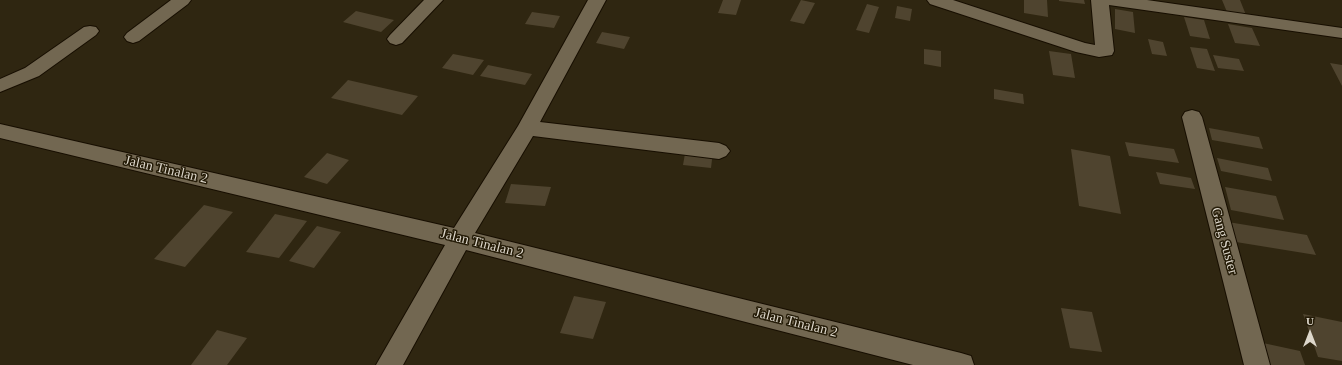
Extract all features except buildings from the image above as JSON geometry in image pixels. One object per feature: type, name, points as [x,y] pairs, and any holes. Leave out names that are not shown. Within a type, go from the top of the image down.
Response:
[{"type":"street","points":[[133,37],[182,0]]},
{"type":"street","points":[[396,39],[434,0]]},
{"type":"street","points":[[388,365],[460,239],[527,128],[597,0]]},
{"type":"street","points":[[936,0],[1075,46],[1105,51],[1100,0]]},
{"type":"street","points":[[1111,0],[1342,33]]},
{"type":"street","points":[[0,86],[32,72],[90,31]]},
{"type":"street","name":"Gang Suster","points":[[1192,117],[1257,365]]},
{"type":"street","points":[[527,128],[720,152]]},
{"type":"street","name":"Jalan Tinalan 2","points":[[0,130],[460,239],[961,365]]}]
